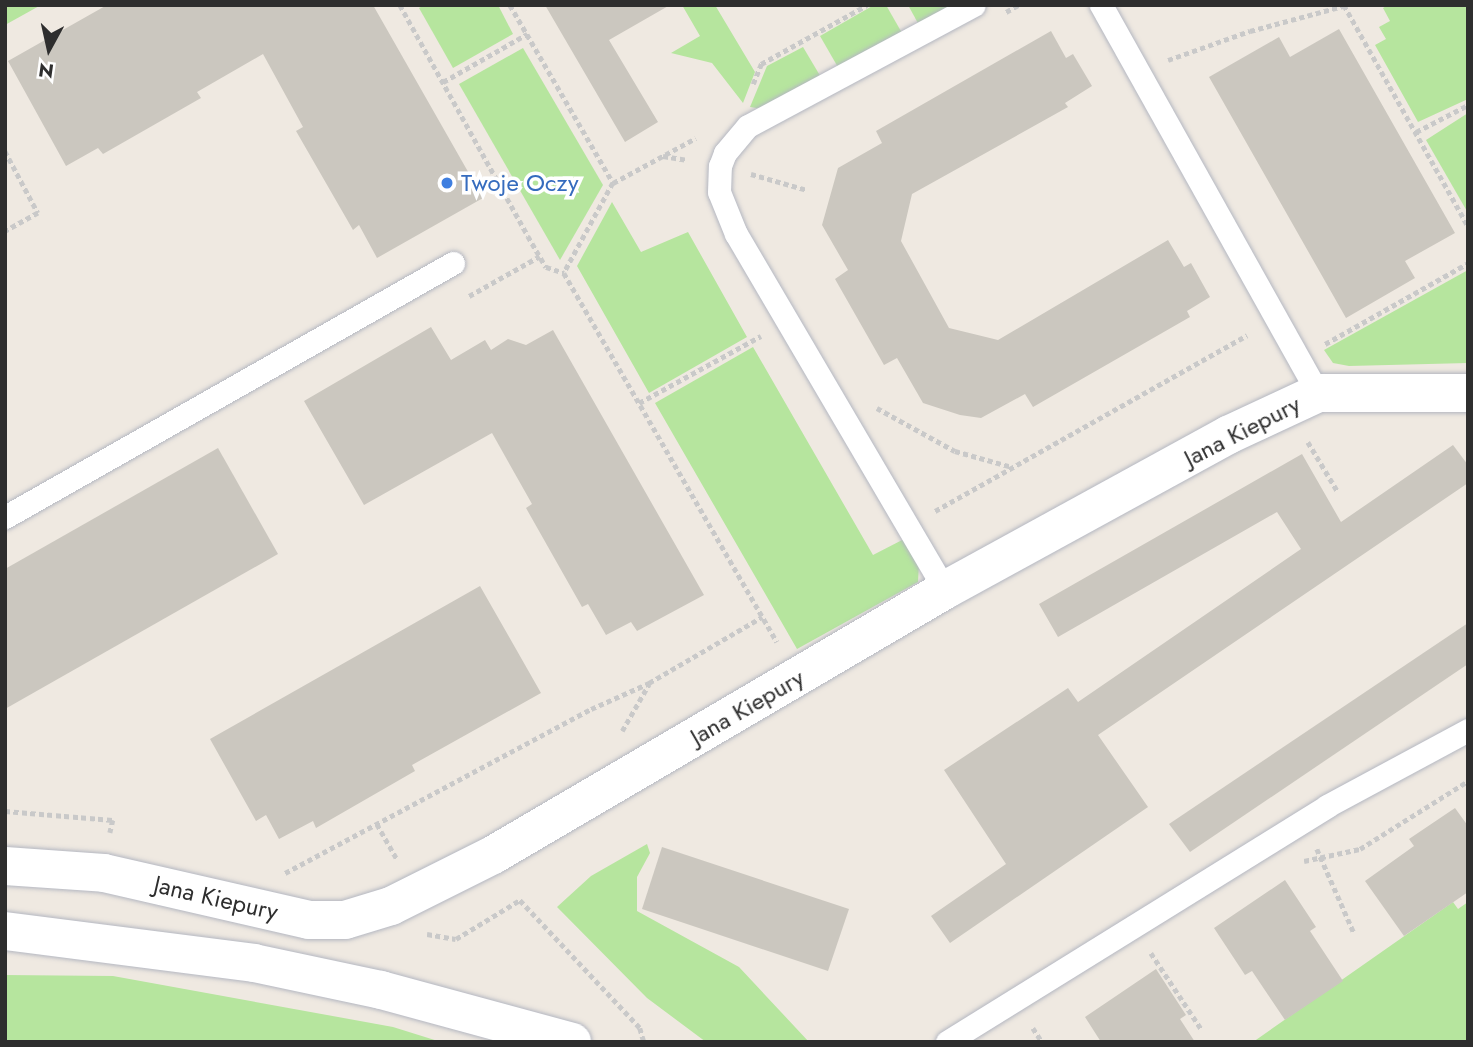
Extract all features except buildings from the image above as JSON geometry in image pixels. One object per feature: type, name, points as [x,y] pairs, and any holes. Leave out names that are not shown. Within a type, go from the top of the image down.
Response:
[{"type":"street","name":"Jana Kiepury","points":[[5,866],[104,873],[309,920],[345,920],[391,906],[493,855],[945,590],[1228,435],[1318,393],[1468,393]]},
{"type":"street","points":[[5,931],[254,963],[381,990],[572,1042]]},
{"type":"lane","points":[[945,590],[736,234],[719,192],[725,153],[746,119],[974,5]]},
{"type":"lane","points":[[1101,5],[1318,393]]},
{"type":"lane","points":[[5,517],[453,263]]},
{"type":"lane","points":[[947,1042],[1303,820],[1468,730]]},
{"type":"path","points":[[510,5],[613,183]]},
{"type":"path","points":[[564,273],[613,183],[746,119],[761,64],[867,5]]},
{"type":"path","points":[[993,19],[1018,5]]},
{"type":"path","points":[[1140,73],[1250,31],[1344,5],[1468,226]]},
{"type":"path","points":[[403,6],[546,267],[564,273],[781,650]]},
{"type":"path","points":[[443,82],[527,34]]},
{"type":"path","points":[[1416,133],[1468,105]]},
{"type":"path","points":[[5,151],[38,213],[5,231]]},
{"type":"path","points":[[743,172],[747,164]]},
{"type":"path","points":[[1300,359],[1468,263]]},
{"type":"path","points":[[639,403],[788,322]]},
{"type":"path","points":[[927,515],[1249,334]]},
{"type":"path","points":[[872,405],[955,451],[1013,467]]},
{"type":"path","points":[[1303,433],[1338,492]]},
{"type":"path","points":[[233,901],[591,709],[649,683],[762,617]]},
{"type":"path","points":[[619,736],[649,683]]},
{"type":"path","points":[[1303,820],[1354,933]]},
{"type":"path","points":[[391,906],[405,930],[456,939],[520,900],[640,1028],[644,1042]]},
{"type":"path","points":[[1134,925],[1202,1030]]},
{"type":"green space","points":[[5,5],[41,5],[5,25]]},
{"type":"green space","points":[[424,5],[498,5],[513,34],[453,68],[419,8]]},
{"type":"green space","points":[[682,5],[715,5],[755,72],[743,103],[712,63],[671,53],[700,36]]},
{"type":"green space","points":[[874,5],[886,5],[902,33],[839,69],[820,36]]},
{"type":"green space","points":[[908,5],[955,5],[919,25]]},
{"type":"green space","points":[[1388,5],[1468,5],[1468,99],[1418,122],[1375,45],[1386,39],[1379,27],[1390,21],[1383,8]]},
{"type":"green space","points":[[803,47],[822,79],[768,110],[750,107],[767,66]]},
{"type":"green space","points":[[523,48],[603,185],[560,260],[459,84]]},
{"type":"green space","points":[[1468,113],[1468,213],[1426,140]]},
{"type":"green space","points":[[612,202],[641,252],[688,232],[747,337],[649,393],[577,266]]},
{"type":"green space","points":[[1468,270],[1468,363],[1349,366],[1333,363],[1324,350]]},
{"type":"green space","points":[[753,347],[873,555],[906,538],[919,564],[918,582],[797,649],[655,403]]},
{"type":"green space","points":[[647,844],[650,853],[637,877],[637,911],[739,967],[809,1042],[706,1042],[647,998],[557,907],[591,876]]},
{"type":"green space","points":[[1453,902],[1458,909],[1468,902],[1468,1042],[1253,1042]]},
{"type":"green space","points":[[5,975],[113,976],[393,1027],[441,1042],[5,1042]]},
{"type":"place","name":"Twoje Oczy","points":[[447,183]]}]
